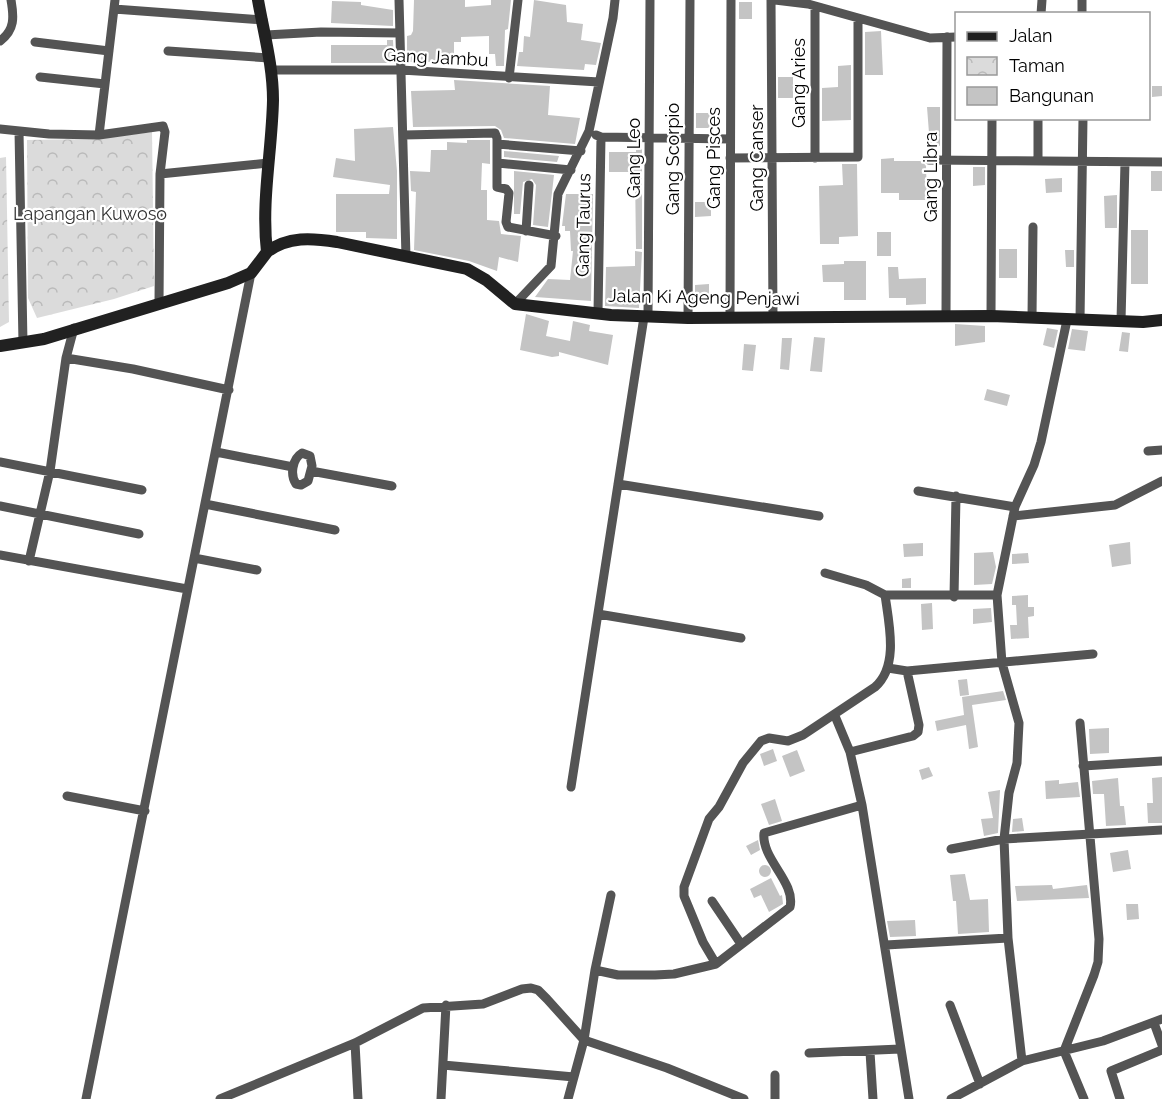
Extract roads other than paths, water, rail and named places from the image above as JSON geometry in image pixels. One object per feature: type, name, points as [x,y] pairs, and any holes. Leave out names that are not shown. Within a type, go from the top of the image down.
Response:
[{"type":"main road","points":[[258,0],[266,35],[273,99],[264,225],[267,252]]},
{"type":"main road","points":[[0,346],[23,343],[228,283],[251,273],[267,252],[287,241],[318,239],[467,269],[486,280],[515,304]]},
{"type":"main road","name":"Jalan Ki Ageng Penjawi","points":[[515,304],[646,317],[991,316],[1067,320],[1162,320]]},
{"type":"street","points":[[0,41],[7,36],[14,19],[11,0]]},
{"type":"street","points":[[399,0],[406,257]]},
{"type":"street","points":[[509,78],[518,0]]},
{"type":"street","points":[[515,304],[551,266],[556,236],[558,194],[589,131],[614,18],[615,0]]},
{"type":"street","name":"Gang Leo","points":[[571,787],[646,317],[650,0]]},
{"type":"street","name":"Gang Scorpio","points":[[688,318],[690,0]]},
{"type":"street","name":"Gang Pisces","points":[[730,316],[731,0]]},
{"type":"street","points":[[773,0],[810,4],[858,20],[930,38],[952,37]]},
{"type":"street","name":"Gang Canser","points":[[773,0],[773,317]]},
{"type":"street","name":"Gang Aries","points":[[810,4],[815,158]]},
{"type":"street","points":[[99,135],[115,5],[263,20]]},
{"type":"street","points":[[730,158],[858,157],[858,20]]},
{"type":"street","points":[[266,35],[321,32],[399,33]]},
{"type":"street","name":"Gang Libra","points":[[946,317],[947,160],[952,37]]},
{"type":"street","points":[[34,42],[109,51]]},
{"type":"street","name":"Gang Jambu","points":[[168,51],[270,64],[599,82]]},
{"type":"street","points":[[40,77],[105,84]]},
{"type":"street","points":[[991,316],[992,120]]},
{"type":"street","points":[[1038,120],[1038,161]]},
{"type":"street","points":[[1080,320],[1083,120]]},
{"type":"street","points":[[0,129],[99,135],[163,126],[165,132],[160,174],[159,304]]},
{"type":"street","points":[[19,131],[23,343]]},
{"type":"street","points":[[589,131],[601,137],[730,139]]},
{"type":"street","points":[[404,135],[495,133],[498,163],[497,187],[506,189],[509,193],[506,222],[513,229],[556,236]]},
{"type":"street","name":"Gang Taurus","points":[[598,313],[601,137]]},
{"type":"street","points":[[497,144],[580,152]]},
{"type":"street","points":[[929,160],[1162,162]]},
{"type":"street","points":[[1122,321],[1125,162]]},
{"type":"street","points":[[160,174],[268,163]]},
{"type":"street","points":[[498,163],[571,171]]},
{"type":"street","points":[[526,231],[529,185]]},
{"type":"street","points":[[1032,318],[1033,227]]},
{"type":"street","points":[[86,1099],[251,273]]},
{"type":"street","points":[[1022,1061],[1008,938],[1004,839],[1007,803],[1020,743],[1016,708],[1002,663],[997,595],[1014,511],[1034,465],[1041,442],[1067,320]]},
{"type":"street","points":[[29,561],[50,471],[66,358],[74,328]]},
{"type":"street","points":[[66,358],[133,369],[229,390]]},
{"type":"street","points":[[1148,451],[1162,450]]},
{"type":"street","points":[[216,453],[293,467]]},
{"type":"street","points":[[307,454],[312,461],[308,481],[301,485],[293,479],[293,467],[298,456],[307,454]]},
{"type":"street","points":[[0,462],[142,490]]},
{"type":"street","points":[[311,471],[392,486]]},
{"type":"street","points":[[918,491],[956,496],[1014,511],[1115,505],[1162,481]]},
{"type":"street","points":[[618,484],[819,516]]},
{"type":"street","points":[[954,597],[956,496]]},
{"type":"street","points":[[205,504],[335,530]]},
{"type":"street","points":[[0,506],[140,534]]},
{"type":"street","points":[[0,555],[187,589]]},
{"type":"street","points":[[194,558],[257,570]]},
{"type":"street","points":[[825,573],[872,587],[885,595],[954,597],[997,595]]},
{"type":"street","points":[[716,964],[684,896],[684,887],[709,819],[719,807],[743,763],[761,741],[769,738],[793,740],[835,716],[883,680],[888,668],[890,626],[885,595]]},
{"type":"street","points":[[598,614],[741,638]]},
{"type":"street","points":[[888,668],[907,671],[1093,654]]},
{"type":"street","points":[[850,752],[913,736],[918,732],[920,725],[907,671]]},
{"type":"street","points":[[835,716],[850,752],[862,805],[909,1099]]},
{"type":"street","points":[[1080,723],[1099,939],[1098,962],[1064,1051],[1084,1099]]},
{"type":"street","points":[[1083,766],[1162,761]]},
{"type":"street","points":[[67,796],[145,811]]},
{"type":"street","points":[[595,970],[618,975],[665,975],[716,964],[786,912],[791,904],[789,892],[765,845],[764,833],[862,805]]},
{"type":"street","points":[[951,849],[1004,839],[1162,830]]},
{"type":"street","points":[[568,1099],[584,1040],[595,970],[611,895]]},
{"type":"street","points":[[712,901],[741,944]]},
{"type":"street","points":[[886,945],[1008,938]]},
{"type":"street","points":[[220,1099],[355,1043],[423,1008],[483,1004],[522,989],[531,988],[538,990],[552,1003],[584,1040],[667,1068],[739,1098]]},
{"type":"street","points":[[441,1099],[446,1005]]},
{"type":"street","points":[[950,1005],[980,1084]]},
{"type":"street","points":[[951,1099],[1022,1061],[1103,1041],[1158,1021],[1162,1047],[1111,1071],[1120,1099]]},
{"type":"street","points":[[355,1043],[358,1099]]},
{"type":"street","points":[[809,1053],[900,1049]]},
{"type":"street","points":[[870,1052],[873,1099]]},
{"type":"street","points":[[443,1065],[574,1077]]},
{"type":"street","points":[[775,1075],[775,1099]]},
{"type":"park label","name":"Lapangan Kuwoso","points":[[90,213]]}]
